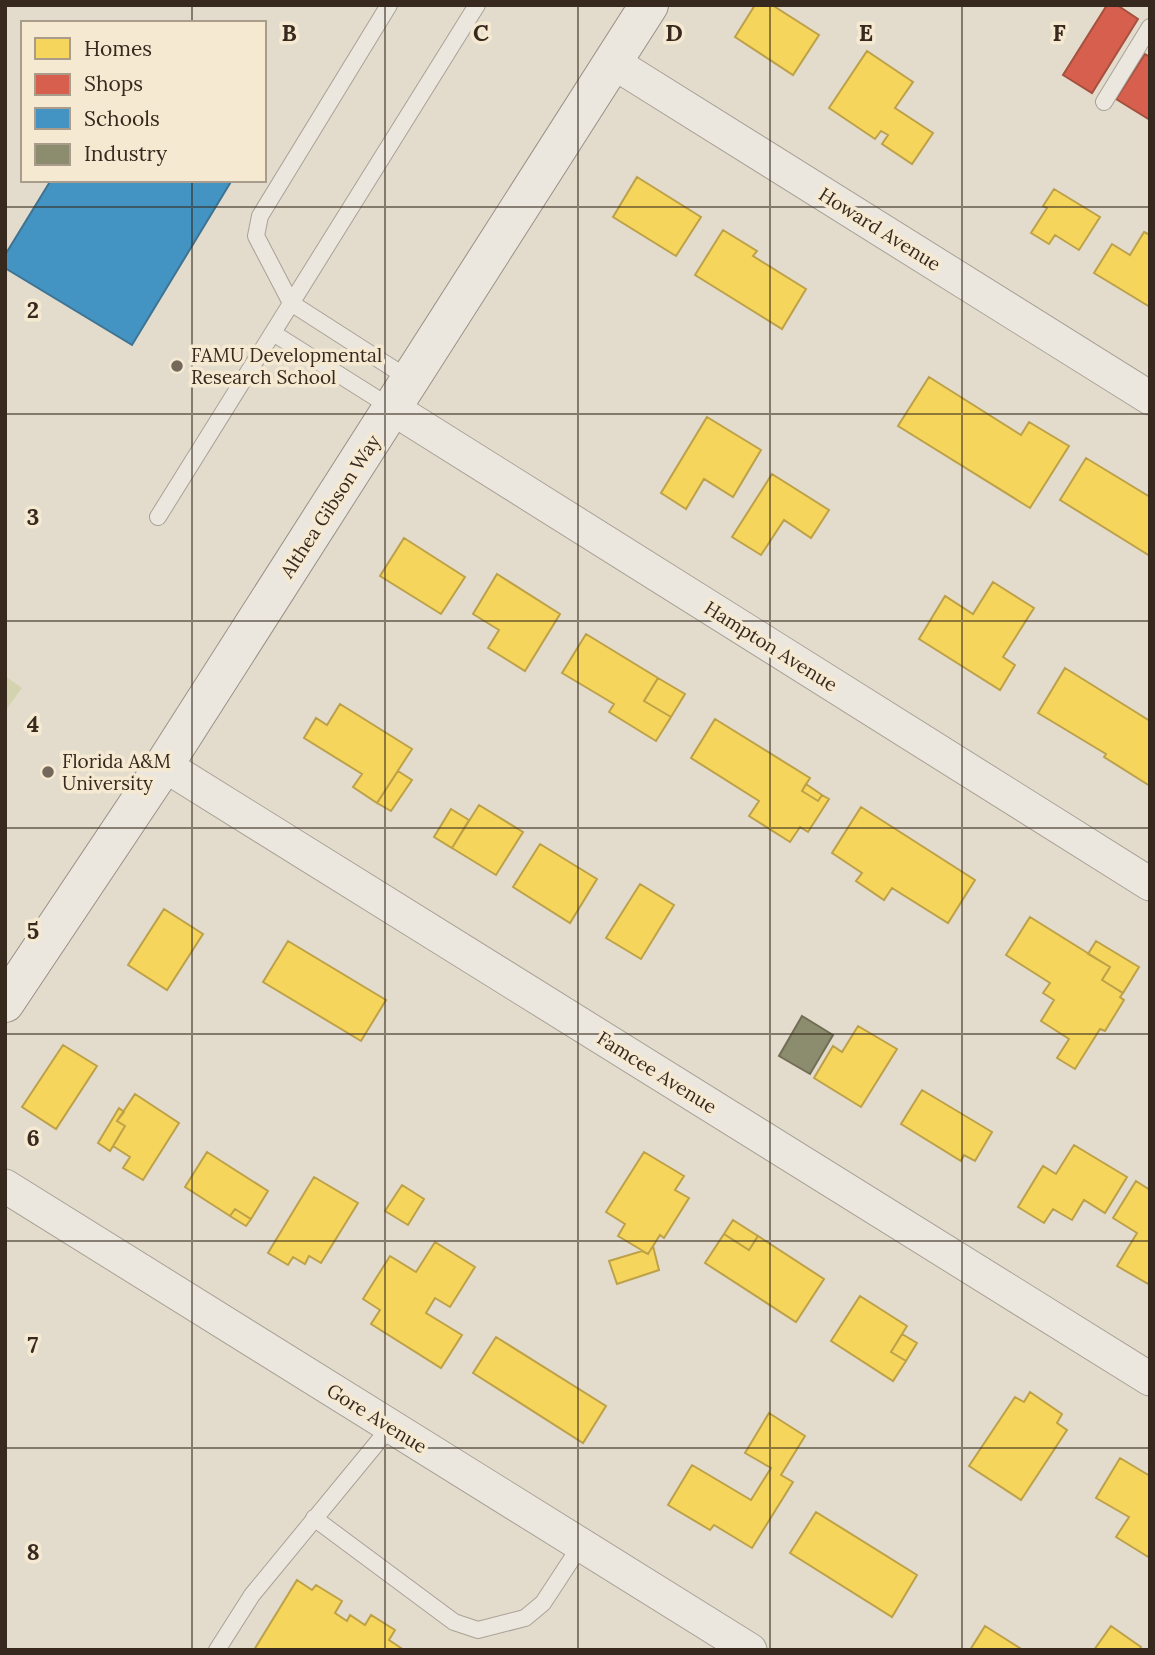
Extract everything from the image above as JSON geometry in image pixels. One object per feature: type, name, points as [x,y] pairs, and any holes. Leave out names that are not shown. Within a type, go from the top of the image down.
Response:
[{"type":"street","name":"Althea Gibson Way","points":[[5,1003],[164,765],[649,5]]},
{"type":"street","name":"Howard Avenue","points":[[611,61],[1150,398]]},
{"type":"street","name":"Hampton Avenue","points":[[401,394],[1150,884]]},
{"type":"street","name":"Famcee Avenue","points":[[164,765],[1150,1379]]},
{"type":"street","name":"Gore Avenue","points":[[5,1186],[750,1650]]},
{"type":"lane","points":[[389,5],[260,216],[256,236],[291,303],[401,394]]},
{"type":"lane","points":[[158,517],[477,5]]},
{"type":"lane","points":[[1104,102],[1150,27]]},
{"type":"lane","points":[[273,333],[401,394]]},
{"type":"lane","points":[[217,1650],[252,1595],[391,1426]]},
{"type":"lane","points":[[314,1518],[454,1622],[478,1630],[525,1618],[543,1603],[581,1545]]},
{"type":"green space","points":[[5,676],[22,688],[5,711]]},
{"type":"building: Homes","points":[[755,5],[772,5],[819,35],[793,75],[735,37]]},
{"type":"building: Homes","points":[[867,51],[913,82],[895,108],[933,133],[912,164],[882,144],[888,135],[881,131],[875,139],[829,108]]},
{"type":"building: Homes","points":[[637,177],[701,217],[676,256],[613,217]]},
{"type":"building: Homes","points":[[1054,189],[1100,217],[1079,250],[1055,235],[1049,244],[1031,233],[1047,208],[1043,206]]},
{"type":"building: Homes","points":[[723,230],[757,251],[753,256],[806,289],[782,329],[695,275]]},
{"type":"building: Homes","points":[[1144,232],[1150,235],[1150,307],[1094,273],[1112,244],[1130,255]]},
{"type":"building: Homes","points":[[929,377],[1021,435],[1029,422],[1069,446],[1030,508],[898,426]]},
{"type":"building: Homes","points":[[707,417],[761,450],[733,497],[704,479],[686,509],[661,493]]},
{"type":"building: Homes","points":[[1086,458],[1150,497],[1150,556],[1060,500]]},
{"type":"building: Homes","points":[[772,474],[829,510],[811,538],[784,520],[761,555],[732,537]]},
{"type":"building: Homes","points":[[404,538],[465,577],[441,614],[380,576]]},
{"type":"building: Homes","points":[[497,574],[560,614],[525,671],[488,648],[499,630],[473,614]]},
{"type":"building: Homes","points":[[993,582],[1034,608],[1003,657],[1015,665],[1000,690],[919,639],[945,596],[973,614]]},
{"type":"building: Homes","points":[[586,634],[658,678],[644,701],[671,717],[656,741],[609,712],[614,704],[562,673]]},
{"type":"building: Homes","points":[[1065,668],[1150,721],[1150,786],[1104,757],[1106,754],[1038,713]]},
{"type":"building: Homes","points":[[658,678],[685,694],[671,717],[644,701]]},
{"type":"building: Homes","points":[[340,704],[412,749],[377,803],[353,787],[362,774],[304,738],[316,718],[327,725]]},
{"type":"building: Homes","points":[[715,719],[810,778],[802,791],[818,801],[822,795],[829,799],[808,832],[800,827],[790,842],[749,816],[759,801],[691,758]]},
{"type":"building: Homes","points":[[398,771],[412,780],[391,811],[377,803]]},
{"type":"building: Homes","points":[[806,784],[822,795],[818,801],[802,791]]},
{"type":"building: Homes","points":[[479,805],[523,832],[496,875],[452,848]]},
{"type":"building: Homes","points":[[861,807],[975,880],[948,923],[892,888],[884,900],[856,881],[862,873],[832,853]]},
{"type":"building: Homes","points":[[451,809],[469,820],[452,848],[434,837]]},
{"type":"building: Homes","points":[[540,844],[597,879],[570,923],[513,887]]},
{"type":"building: Homes","points":[[640,884],[674,905],[641,959],[606,938]]},
{"type":"building: Homes","points":[[164,909],[203,934],[167,990],[128,965]]},
{"type":"building: Homes","points":[[1030,917],[1110,967],[1102,980],[1123,993],[1120,997],[1124,1000],[1105,1031],[1100,1029],[1075,1069],[1057,1058],[1069,1039],[1041,1021],[1054,1000],[1043,993],[1050,983],[1006,955]]},
{"type":"building: Homes","points":[[288,941],[386,1000],[361,1041],[263,982]]},
{"type":"building: Homes","points":[[1096,941],[1139,967],[1123,993],[1102,980],[1110,967],[1088,954]]},
{"type":"building: Homes","points":[[858,1026],[897,1049],[861,1107],[814,1078],[833,1046],[842,1052]]},
{"type":"building: Homes","points":[[63,1045],[97,1066],[56,1129],[22,1107]]},
{"type":"building: Homes","points":[[922,1090],[992,1132],[975,1161],[964,1155],[961,1161],[901,1124]]},
{"type":"building: Homes","points":[[135,1094],[179,1123],[143,1180],[123,1168],[130,1157],[113,1146],[125,1126],[117,1121]]},
{"type":"building: Homes","points":[[119,1108],[124,1112],[117,1121],[125,1126],[110,1151],[98,1143]]},
{"type":"building: Homes","points":[[1074,1145],[1127,1177],[1105,1213],[1084,1200],[1072,1220],[1053,1209],[1044,1223],[1018,1207],[1043,1166],[1056,1174]]},
{"type":"building: Homes","points":[[207,1152],[268,1191],[251,1219],[235,1209],[230,1216],[185,1187]]},
{"type":"building: Homes","points":[[644,1152],[684,1176],[675,1190],[689,1198],[664,1238],[660,1235],[648,1254],[618,1236],[625,1224],[606,1212]]},
{"type":"building: Homes","points":[[314,1177],[358,1203],[321,1263],[309,1256],[305,1264],[293,1257],[288,1265],[268,1253]]},
{"type":"building: Homes","points":[[1136,1181],[1150,1190],[1150,1285],[1117,1266],[1137,1233],[1113,1218]]},
{"type":"building: Homes","points":[[402,1185],[424,1199],[408,1225],[385,1211]]},
{"type":"building: Homes","points":[[235,1209],[251,1219],[246,1226],[230,1216]]},
{"type":"building: Homes","points":[[733,1220],[758,1236],[749,1250],[724,1234]]},
{"type":"building: Homes","points":[[724,1234],[749,1250],[758,1236],[824,1279],[796,1322],[705,1263]]},
{"type":"building: Homes","points":[[435,1242],[475,1267],[450,1307],[435,1298],[426,1313],[462,1335],[441,1368],[371,1324],[380,1310],[363,1299],[390,1256],[416,1272]]},
{"type":"building: Homes","points":[[653,1246],[659,1270],[617,1284],[609,1261],[642,1251],[648,1254]]},
{"type":"building: Homes","points":[[860,1296],[907,1326],[891,1352],[906,1361],[893,1381],[831,1341]]},
{"type":"building: Homes","points":[[902,1334],[917,1343],[906,1361],[891,1352]]},
{"type":"building: Homes","points":[[496,1337],[606,1406],[583,1443],[473,1373]]},
{"type":"building: Homes","points":[[1030,1392],[1062,1414],[1057,1423],[1067,1430],[1021,1500],[969,1466],[1015,1397],[1024,1402]]},
{"type":"building: Homes","points":[[769,1413],[805,1436],[781,1475],[793,1482],[752,1548],[714,1525],[710,1530],[668,1505],[692,1465],[751,1500],[771,1468],[745,1453]]},
{"type":"building: Homes","points":[[1120,1458],[1150,1476],[1150,1558],[1116,1537],[1129,1517],[1096,1498]]},
{"type":"building: Homes","points":[[816,1512],[917,1575],[892,1617],[790,1553]]},
{"type":"building: Homes","points":[[297,1580],[312,1590],[316,1585],[342,1601],[335,1613],[347,1621],[350,1615],[365,1625],[371,1615],[395,1630],[389,1640],[404,1650],[254,1650]]},
{"type":"building: Homes","points":[[985,1626],[1023,1650],[970,1650]]},
{"type":"building: Homes","points":[[1111,1626],[1141,1647],[1139,1650],[1094,1650]]},
{"type":"building: Shops","points":[[1107,5],[1117,5],[1138,19],[1092,93],[1063,75]]},
{"type":"building: Shops","points":[[1145,54],[1150,57],[1150,120],[1116,99]]},
{"type":"building: Schools","points":[[50,182],[231,182],[132,345],[5,268],[5,255]]},
{"type":"building: Industry","points":[[802,1016],[833,1035],[810,1074],[779,1056]]},
{"type":"place","name":"FAMU Developmental Research School","points":[[177,366]]},
{"type":"place","name":"Florida A&M University","points":[[48,772]]}]
